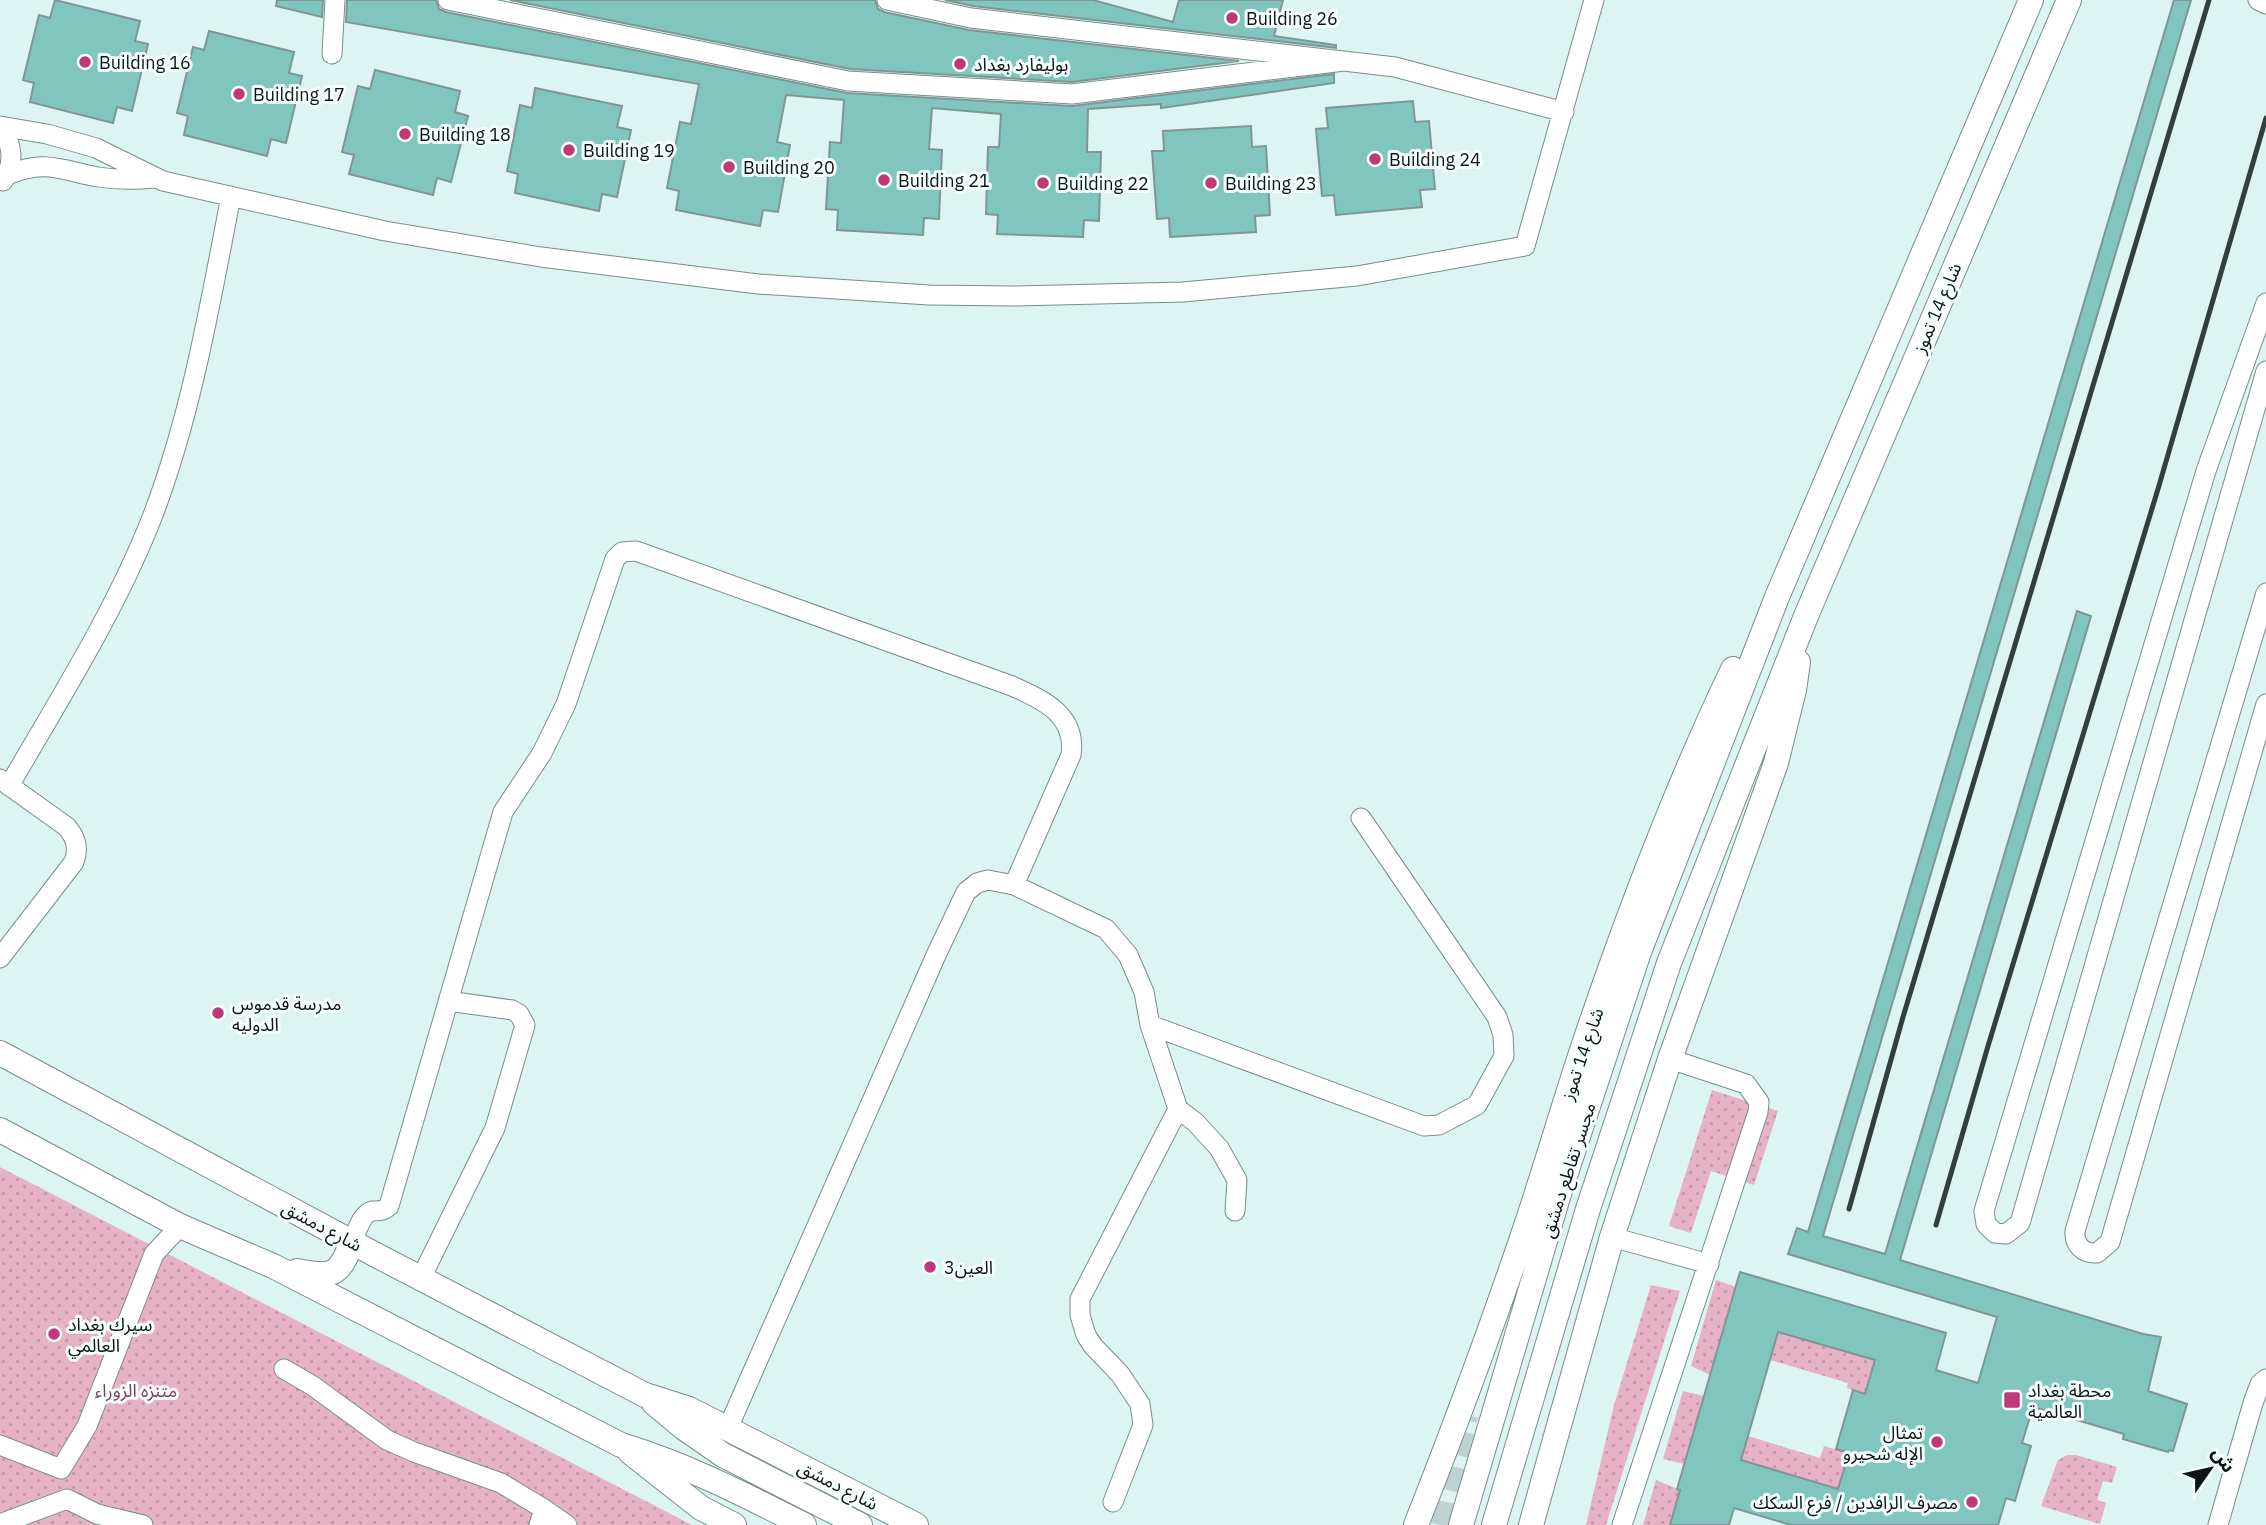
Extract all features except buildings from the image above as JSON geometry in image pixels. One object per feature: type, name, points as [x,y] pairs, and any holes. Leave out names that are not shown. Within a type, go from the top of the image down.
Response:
[{"type":"main road","name":"شارع 14 تموز","points":[[1720,742],[1777,597],[2031,0]]},
{"type":"main road","name":"شارع 14 تموز","points":[[1749,757],[1806,616],[2068,0]]},
{"type":"main road","name":"شارع 14 تموز","points":[[1416,1525],[1478,1364],[1585,1042],[1639,892],[1699,739],[1734,667],[1777,597]]},
{"type":"main road","name":"شارع 14 تموز","points":[[1531,1525],[1612,1237],[1670,1059],[1776,763],[1794,690],[1806,616]]},
{"type":"main road","name":"مجسر تقاطع دمشق","points":[[1461,1525],[1558,1197],[1639,952],[1720,742]]},
{"type":"main road","name":"مجسر تقاطع دمشق","points":[[1494,1525],[1588,1209],[1669,963],[1749,757]]},
{"type":"main road","name":"شارع دمشق","points":[[0,1053],[645,1395],[689,1409],[916,1525]]},
{"type":"main road","points":[[0,1130],[180,1226],[273,1266],[621,1445],[667,1459],[711,1477],[804,1525]]},
{"type":"main road","points":[[273,1266],[329,1275],[341,1266],[352,1242]]},
{"type":"main road","name":"شارع دمشق","points":[[645,1395],[684,1428],[723,1455],[860,1525]]},
{"type":"main road","points":[[621,1445],[701,1508],[734,1525]]},
{"type":"street","points":[[332,54],[335,0]]},
{"type":"street","points":[[448,0],[848,81],[1072,94],[1344,61]]},
{"type":"street","points":[[887,0],[971,18],[1395,67],[1564,112]]},
{"type":"street","points":[[3,180],[33,167],[47,166],[121,180],[154,178],[442,242],[758,284],[929,295],[1013,296],[1183,292],[1357,276],[1525,246],[1594,0]]},
{"type":"street","points":[[2258,0],[2266,4]]},
{"type":"street","points":[[0,127],[47,134],[87,144],[114,155],[154,178]]},
{"type":"street","points":[[0,127],[11,154],[3,180]]},
{"type":"street","points":[[0,958],[74,862],[77,847],[72,832],[67,827],[5,783],[114,602],[152,517],[176,450],[194,383],[231,196]]},
{"type":"street","points":[[2266,303],[2206,471],[1984,1211],[1986,1224],[1995,1233],[2007,1234],[2020,1223],[2266,372]]},
{"type":"street","points":[[352,1242],[365,1215],[382,1211],[389,1206],[503,812],[555,729],[566,705],[615,559],[626,550],[636,551],[1012,686],[1055,709],[1062,716],[1071,734],[1071,755],[1014,885]]},
{"type":"street","points":[[2266,593],[2075,1231],[2077,1243],[2086,1252],[2097,1253],[2110,1242],[2266,704]]},
{"type":"street","points":[[1150,1025],[1424,1126],[1438,1125],[1477,1105],[1504,1056],[1503,1035],[1497,1017],[1361,818]]},
{"type":"street","points":[[728,1428],[966,892],[977,883],[988,880],[1014,885],[1107,929],[1128,955],[1144,992],[1150,1025],[1178,1109],[1195,1122],[1219,1148],[1237,1180],[1235,1211]]},
{"type":"street","points":[[421,1278],[495,1129],[525,1025],[519,1014],[512,1010],[448,1001]]},
{"type":"street","points":[[1622,1525],[1758,1112],[1759,1102],[1746,1084],[1670,1059]]},
{"type":"street","points":[[1113,1502],[1143,1425],[1142,1414],[1140,1404],[1120,1374],[1086,1335],[1080,1315],[1080,1299],[1178,1109]]},
{"type":"street","points":[[68,1499],[61,1469],[87,1426],[154,1254],[180,1226]]},
{"type":"street","points":[[1612,1237],[1709,1264]]},
{"type":"street","points":[[284,1369],[313,1386],[387,1440],[501,1483],[542,1517],[567,1525]]},
{"type":"street","points":[[2218,1525],[2253,1402],[2260,1384],[2266,1379]]},
{"type":"street","points":[[0,1445],[61,1469]]},
{"type":"street","points":[[4,1520],[68,1499],[97,1514],[144,1525]]},
{"type":"green space","points":[[1712,1090],[1778,1111],[1754,1185],[1711,1171],[1691,1233],[1669,1226]]},
{"type":"green space","name":"متنزه الزوراء","points":[[0,1167],[692,1525],[0,1525]]},
{"type":"green space","points":[[1716,1280],[1736,1287],[1710,1375],[1691,1366]]},
{"type":"green space","points":[[1651,1285],[1680,1291],[1606,1525],[1586,1525],[1614,1405]]},
{"type":"green space","points":[[1778,1332],[1875,1360],[1865,1394],[1847,1388],[1848,1383],[1770,1360]]},
{"type":"green space","points":[[1683,1391],[1704,1396],[1684,1464],[1663,1459]]},
{"type":"green space","points":[[1748,1436],[1820,1458],[1824,1446],[1849,1453],[1838,1489],[1741,1460]]},
{"type":"green space","points":[[2067,1455],[2076,1455],[2117,1467],[2112,1483],[2103,1481],[2097,1500],[2106,1503],[2100,1524],[2041,1506],[2058,1460]]},
{"type":"green space","points":[[1656,1480],[1680,1490],[1670,1525],[1643,1525]]},
{"type":"tunnel","points":[[1440,1525],[1466,1415]]},
{"type":"railway","points":[[1849,1209],[1903,1017],[2209,0]]},
{"type":"railway","points":[[1936,1225],[2158,489],[2266,118]]},
{"type":"place","name":"Building 26","points":[[1232,18]]},
{"type":"place","name":"Building 16","points":[[85,62]]},
{"type":"place","name":"بوليفارد بغداد","points":[[960,64]]},
{"type":"place","name":"Building 17","points":[[239,94]]},
{"type":"place","name":"Building 18","points":[[405,134]]},
{"type":"place","name":"Building 19","points":[[569,150]]},
{"type":"place","name":"Building 24","points":[[1375,159]]},
{"type":"place","name":"Building 20","points":[[729,167]]},
{"type":"place","name":"Building 21","points":[[884,180]]},
{"type":"place","name":"Building 22","points":[[1043,183]]},
{"type":"place","name":"Building 23","points":[[1211,183]]},
{"type":"place","name":"مدرسة قدموس الدوليه","points":[[218,1013]]},
{"type":"place","name":"العين3","points":[[930,1267]]},
{"type":"place","name":"سيرك بغداد العالمي","points":[[54,1334]]},
{"type":"place","name":"محطة بغداد العالمية","points":[[2012,1400]]},
{"type":"place","name":"تمثال الإله شحيرو","points":[[1937,1442]]},
{"type":"place","name":"مصرف الرافدين / فرع السكك","points":[[1972,1502]]}]
